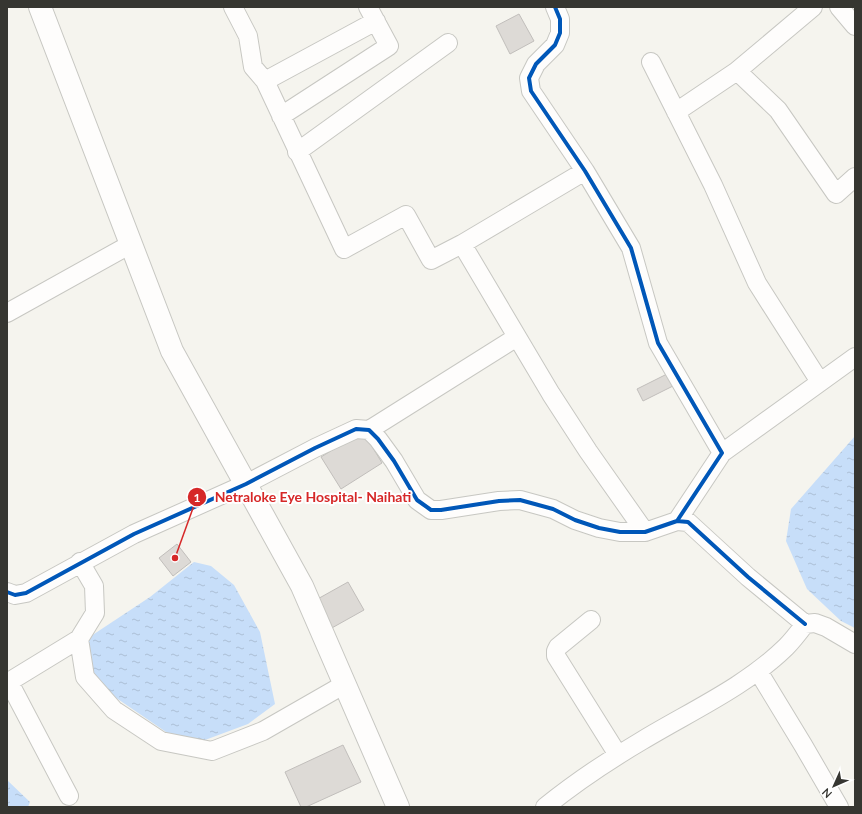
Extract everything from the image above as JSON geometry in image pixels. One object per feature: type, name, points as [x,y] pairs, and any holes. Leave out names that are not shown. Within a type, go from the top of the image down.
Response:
[{"type":"main road","points":[[40,7],[172,351],[302,586],[398,807]]},
{"type":"street","points":[[233,7],[248,36],[253,67],[265,81],[297,152],[344,249],[406,215],[431,260],[462,244],[585,171]]},
{"type":"street","points":[[554,7],[560,18],[560,33],[556,45],[536,64],[529,78],[531,91],[585,171],[631,248],[658,343],[722,453]]},
{"type":"street","points":[[676,112],[737,71],[813,7]]},
{"type":"street","points":[[839,7],[855,26]]},
{"type":"street","points":[[265,81],[372,14],[389,46],[281,116]]},
{"type":"street","points":[[297,152],[448,43]]},
{"type":"street","points":[[651,62],[713,185],[757,283],[820,382]]},
{"type":"street","points":[[737,71],[778,110],[836,194],[855,177]]},
{"type":"street","points":[[7,313],[131,244]]},
{"type":"street","points":[[462,244],[517,338],[588,451],[645,532]]},
{"type":"street","points":[[7,592],[15,595],[26,593],[80,562],[134,534],[246,484],[315,448],[356,429],[369,430],[517,338]]},
{"type":"street","points":[[677,522],[722,453],[855,357]]},
{"type":"street","points":[[369,430],[378,439],[394,461],[417,500],[431,510],[441,510],[499,501],[520,500],[553,509],[575,520],[599,528],[620,532],[645,532],[677,522],[688,522],[748,576],[805,624]]},
{"type":"street","points":[[68,796],[8,683],[79,639],[95,613],[94,586],[80,562]]},
{"type":"street","points":[[591,620],[558,647],[556,656],[618,755]]},
{"type":"street","points":[[545,807],[573,784],[618,755],[729,690],[758,671],[786,647],[805,624],[815,623],[855,644]]},
{"type":"street","points":[[79,639],[85,677],[114,710],[161,741],[212,751],[263,731],[344,684]]},
{"type":"street","points":[[758,671],[839,807]]},
{"type":"water","points":[[855,436],[855,628],[841,621],[807,589],[786,541],[791,509]]},
{"type":"water","points":[[194,562],[211,566],[234,585],[260,632],[275,704],[248,724],[197,743],[169,734],[106,691],[93,681],[83,657],[88,638],[150,597]]},
{"type":"water","points":[[7,780],[30,802],[28,807],[7,807]]},
{"type":"building","points":[[519,14],[534,41],[510,54],[496,26]]},
{"type":"building","points":[[669,373],[675,385],[643,401],[637,389]]},
{"type":"building","points":[[363,431],[382,463],[341,489],[321,457]]},
{"type":"building","points":[[177,544],[191,562],[173,576],[159,558]]},
{"type":"building","points":[[348,582],[364,610],[330,629],[314,601]]},
{"type":"building","points":[[343,745],[361,782],[306,807],[301,807],[285,772]]},
{"type":"cycle path","points":[[555,7],[560,19],[560,33],[555,45],[536,64],[529,78],[531,91],[585,171],[631,248],[658,343],[722,453],[677,521]]},
{"type":"cycle path","points":[[7,592],[15,595],[26,593],[134,534],[246,484],[315,448],[356,429],[369,430],[378,439],[394,461],[417,500],[431,510],[441,510],[499,501],[520,500],[553,509],[575,520],[599,528],[620,532],[645,532],[677,521],[688,522],[748,577],[805,624]]},
{"type":"place","name":"Netraloke Eye Hospital- Naihati","points":[[175,558]]}]
